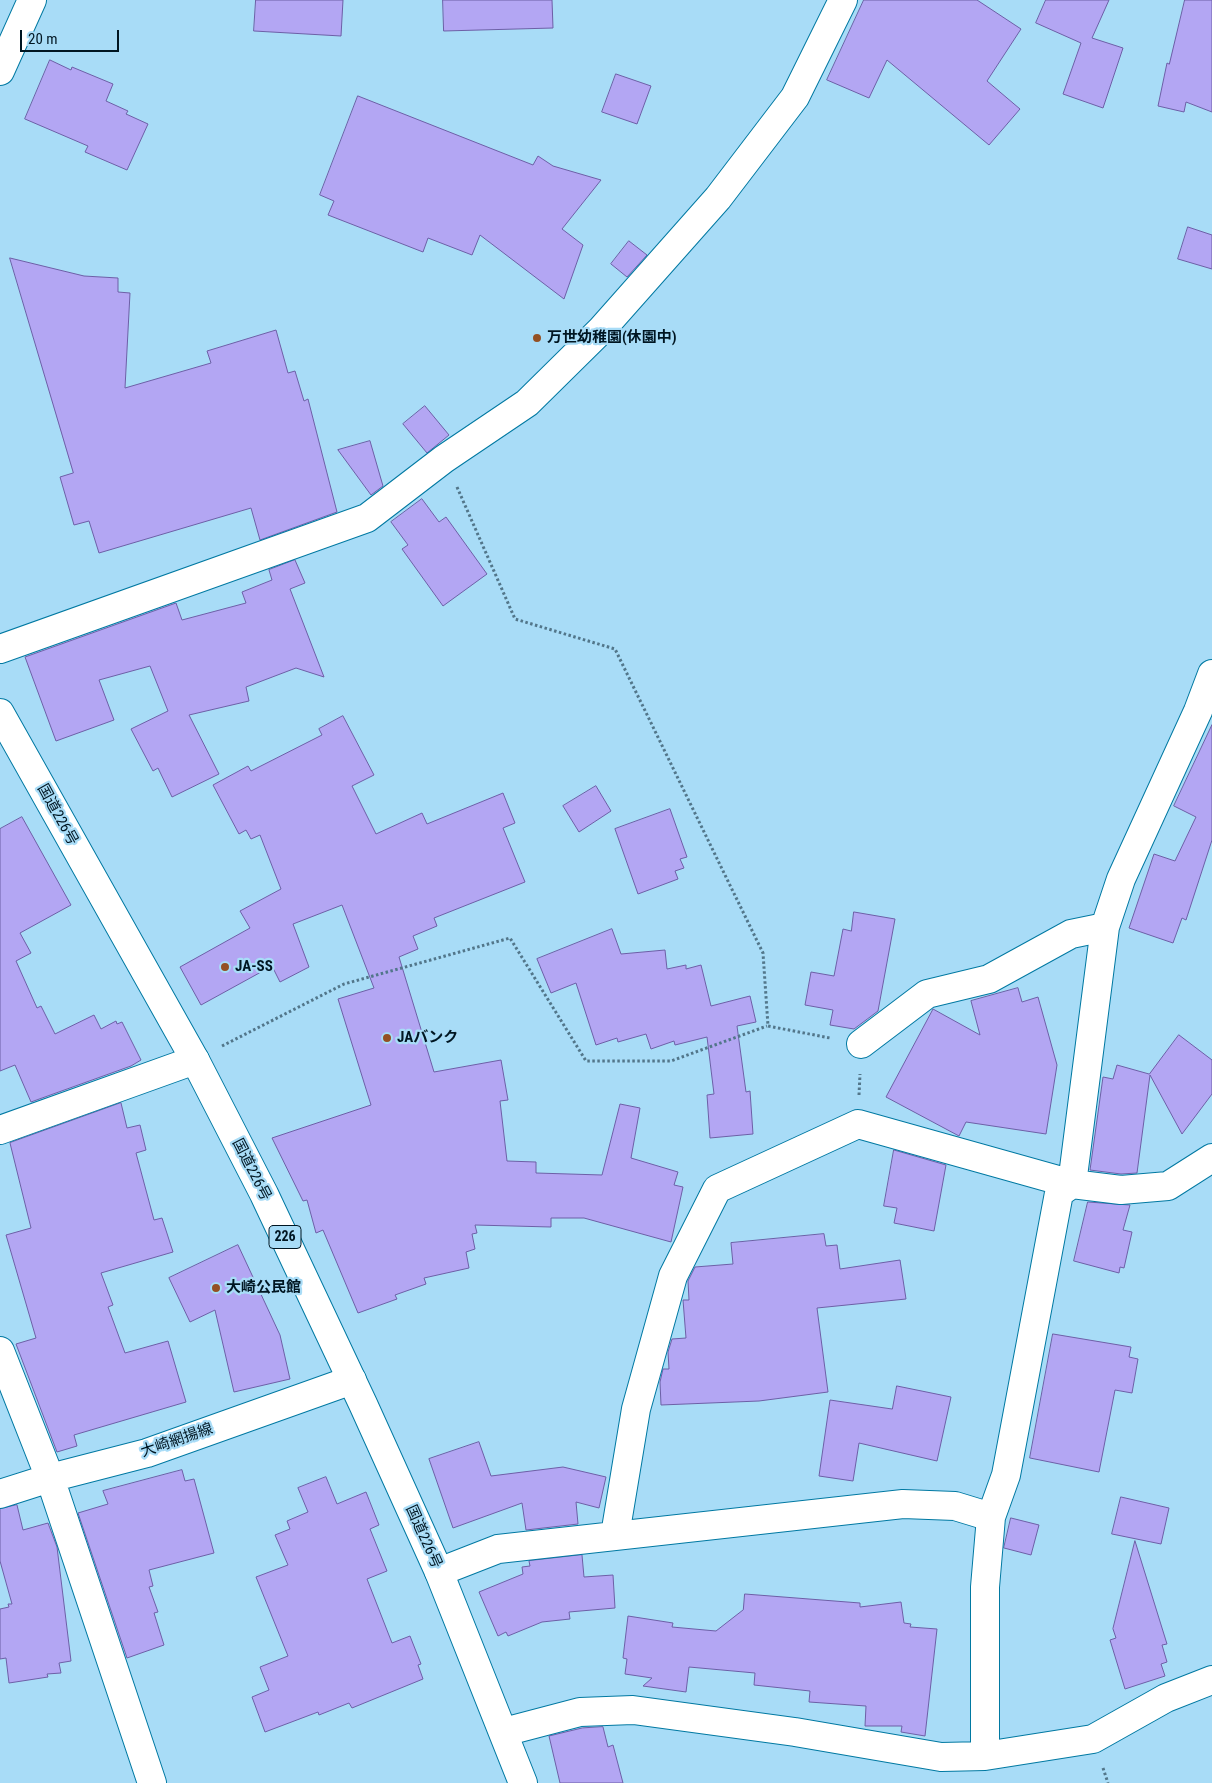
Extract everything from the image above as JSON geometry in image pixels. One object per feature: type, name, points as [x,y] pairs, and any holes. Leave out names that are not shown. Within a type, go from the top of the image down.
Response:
[{"type":"main road","points":[[0,71],[32,0]]},
{"type":"main road","points":[[0,649],[367,518],[444,459],[527,404],[601,330],[718,198],[795,97],[843,0]]},
{"type":"main road","points":[[985,1756],[985,1587],[991,1517],[1006,1476],[1059,1193],[1072,1184],[1105,927],[1121,879],[1198,711],[1212,674]]},
{"type":"main road","name":"国道226号","points":[[0,713],[195,1060],[264,1194],[352,1380],[439,1572],[523,1783]]},
{"type":"main road","points":[[861,1044],[927,994],[989,979],[1071,934],[1105,927]]},
{"type":"main road","points":[[0,1130],[195,1060]]},
{"type":"main road","points":[[616,1535],[636,1409],[673,1276],[717,1189],[858,1124],[1072,1184],[1121,1190],[1168,1186],[1212,1158]]},
{"type":"main road","points":[[0,1352],[50,1478],[152,1783]]},
{"type":"main road","name":"大崎網揚線","points":[[0,1494],[50,1478],[147,1453],[352,1380]]},
{"type":"main road","points":[[439,1572],[498,1549],[903,1504],[956,1506],[991,1517]]},
{"type":"main road","points":[[504,1732],[580,1712],[633,1710],[795,1732],[941,1757],[985,1756],[1093,1739],[1166,1698],[1212,1680]]},
{"type":"path","points":[[444,459],[515,619],[615,649],[763,953],[768,1026]]},
{"type":"path","points":[[195,1060],[344,984],[510,938],[586,1061],[671,1061],[768,1026],[861,1044],[858,1124]]},
{"type":"building","points":[[256,0],[343,0],[341,36],[254,31]]},
{"type":"building","points":[[443,0],[552,0],[553,28],[444,31]]},
{"type":"building","points":[[864,0],[977,0],[1021,29],[987,81],[1020,109],[989,145],[887,60],[869,98],[827,80]]},
{"type":"building","points":[[1046,0],[1109,0],[1092,38],[1123,48],[1103,108],[1063,94],[1081,43],[1036,23]]},
{"type":"building","points":[[1185,0],[1212,0],[1212,112],[1186,102],[1184,112],[1158,106],[1167,63],[1169,64]]},
{"type":"building","points":[[50,60],[71,70],[72,67],[113,84],[106,101],[128,111],[126,114],[148,124],[127,170],[85,152],[88,146],[25,119]]},
{"type":"building","points":[[616,74],[651,86],[637,124],[602,112]]},
{"type":"building","points":[[358,96],[533,165],[538,156],[553,166],[601,180],[562,229],[583,245],[564,299],[480,235],[472,255],[428,238],[423,252],[328,215],[334,201],[320,195]]},
{"type":"building","points":[[1188,227],[1212,235],[1212,269],[1178,259]]},
{"type":"building","points":[[629,241],[647,255],[627,277],[611,264]]},
{"type":"building","points":[[10,258],[84,276],[118,278],[118,292],[130,293],[125,388],[211,363],[207,351],[276,330],[288,373],[295,371],[304,401],[308,399],[337,512],[260,540],[251,508],[99,553],[89,521],[74,525],[60,477],[73,473]]},
{"type":"building","points":[[425,406],[449,435],[427,453],[403,424]]},
{"type":"building","points":[[370,441],[383,486],[371,495],[338,450]]},
{"type":"building","points":[[422,499],[439,522],[446,517],[487,574],[443,606],[402,549],[408,545],[391,522]]},
{"type":"building","points":[[295,560],[305,583],[290,589],[324,677],[296,668],[246,687],[249,701],[189,715],[219,774],[172,797],[158,768],[153,771],[131,729],[168,711],[150,666],[99,680],[114,720],[56,741],[25,657],[176,603],[182,620],[246,603],[242,592],[272,580],[269,570]]},
{"type":"building","points":[[343,716],[374,775],[352,786],[376,834],[422,813],[427,824],[503,793],[515,823],[503,828],[525,882],[434,918],[437,926],[413,936],[418,949],[399,957],[434,1072],[501,1060],[508,1100],[500,1101],[507,1161],[536,1162],[536,1173],[602,1175],[620,1104],[640,1108],[631,1158],[678,1172],[674,1185],[683,1187],[671,1242],[584,1218],[551,1218],[551,1227],[475,1225],[477,1233],[472,1234],[475,1249],[466,1252],[469,1268],[424,1278],[426,1284],[395,1295],[397,1299],[358,1313],[323,1230],[316,1233],[307,1200],[303,1201],[272,1138],[371,1105],[338,999],[374,988],[342,905],[293,924],[309,967],[280,982],[272,966],[201,1005],[180,967],[250,928],[240,911],[281,889],[260,835],[251,839],[246,830],[239,834],[213,785],[248,766],[251,771],[322,735],[319,729]]},
{"type":"building","points":[[1212,725],[1212,840],[1186,920],[1182,918],[1173,943],[1129,928],[1154,854],[1175,861],[1196,817],[1174,806]]},
{"type":"building","points":[[596,786],[611,811],[579,832],[563,806]]},
{"type":"building","points":[[670,809],[687,857],[680,859],[684,868],[675,871],[678,879],[638,894],[615,829]]},
{"type":"building","points":[[22,817],[71,905],[20,933],[31,953],[16,961],[37,1008],[41,1006],[55,1034],[94,1015],[101,1029],[116,1021],[117,1024],[122,1022],[141,1060],[131,1066],[31,1102],[15,1065],[0,1071],[0,829]]},
{"type":"building","points":[[854,912],[895,919],[878,1011],[854,1029],[830,1025],[833,1010],[805,1005],[811,972],[834,976],[843,929],[851,931]]},
{"type":"building","points":[[612,929],[621,954],[665,950],[667,969],[686,965],[686,969],[701,965],[711,1006],[750,996],[756,1022],[737,1026],[746,1092],[750,1091],[753,1134],[710,1138],[707,1095],[714,1094],[707,1037],[675,1045],[674,1041],[651,1049],[646,1034],[618,1042],[617,1038],[596,1045],[576,983],[551,993],[537,959]]},
{"type":"building","points":[[1018,988],[1022,1002],[1038,997],[1057,1065],[1046,1134],[966,1122],[959,1136],[886,1097],[933,1009],[980,1035],[971,1001]]},
{"type":"building","points":[[1179,1035],[1212,1060],[1212,1094],[1182,1134],[1150,1075],[1137,1173],[1121,1174],[1090,1170],[1103,1077],[1113,1079],[1117,1065],[1149,1074]]},
{"type":"building","points":[[121,1103],[127,1128],[140,1125],[146,1150],[136,1153],[154,1220],[162,1218],[173,1252],[101,1273],[113,1305],[108,1307],[125,1353],[168,1341],[186,1402],[74,1435],[77,1446],[57,1452],[16,1344],[36,1338],[6,1235],[31,1228],[10,1143]]},
{"type":"building","points":[[894,1150],[946,1165],[934,1231],[894,1223],[897,1208],[884,1206]]},
{"type":"building","points":[[1088,1202],[1130,1205],[1123,1230],[1132,1232],[1124,1268],[1120,1267],[1119,1273],[1074,1261]]},
{"type":"building","points":[[824,1234],[826,1246],[837,1245],[840,1269],[900,1260],[906,1299],[817,1308],[828,1392],[759,1401],[661,1405],[660,1382],[663,1369],[669,1369],[668,1352],[672,1339],[686,1338],[683,1300],[689,1300],[688,1281],[695,1267],[733,1264],[731,1243]]},
{"type":"building","points":[[238,1245],[280,1335],[290,1379],[234,1392],[215,1310],[190,1322],[169,1278]]},
{"type":"building","points":[[1053,1334],[1131,1347],[1129,1357],[1138,1359],[1132,1393],[1115,1390],[1099,1472],[1030,1458]]},
{"type":"building","points":[[897,1386],[951,1397],[937,1461],[859,1443],[853,1481],[819,1476],[830,1400],[892,1409]]},
{"type":"building","points":[[479,1442],[491,1476],[563,1467],[606,1477],[599,1508],[576,1502],[578,1524],[526,1530],[522,1503],[453,1528],[429,1459]]},
{"type":"building","points":[[182,1470],[185,1481],[194,1479],[214,1553],[149,1570],[153,1586],[149,1587],[158,1612],[154,1613],[164,1645],[127,1658],[78,1513],[108,1504],[103,1491]]},
{"type":"building","points":[[326,1477],[337,1504],[366,1492],[379,1525],[370,1529],[387,1571],[367,1579],[392,1643],[410,1636],[421,1664],[418,1665],[423,1679],[352,1708],[349,1703],[319,1715],[318,1712],[265,1732],[252,1697],[269,1690],[260,1667],[288,1656],[256,1577],[288,1565],[275,1535],[290,1529],[287,1521],[308,1512],[298,1488]]},
{"type":"building","points":[[1121,1497],[1169,1508],[1161,1544],[1112,1534]]},
{"type":"building","points":[[17,1505],[23,1530],[48,1523],[57,1547],[71,1661],[59,1663],[61,1673],[47,1674],[48,1677],[9,1683],[6,1658],[0,1659],[0,1609],[9,1607],[8,1604],[12,1604],[0,1561],[0,1509]]},
{"type":"building","points":[[1011,1518],[1039,1525],[1031,1555],[1004,1548]]},
{"type":"building","points":[[1135,1541],[1167,1644],[1162,1645],[1167,1662],[1161,1664],[1165,1676],[1125,1689],[1110,1640],[1116,1638],[1113,1629]]},
{"type":"building","points":[[582,1555],[584,1577],[613,1575],[615,1608],[569,1612],[570,1619],[542,1622],[508,1636],[506,1632],[498,1636],[479,1592],[523,1574],[522,1567],[530,1566],[529,1561]]},
{"type":"building","points":[[745,1594],[860,1603],[860,1607],[901,1602],[904,1623],[911,1624],[910,1627],[937,1629],[925,1736],[901,1732],[902,1726],[865,1726],[866,1706],[809,1702],[810,1691],[754,1685],[755,1673],[689,1667],[686,1692],[643,1686],[652,1678],[625,1674],[627,1659],[623,1658],[628,1616],[673,1623],[672,1627],[716,1631],[743,1610]]},
{"type":"building","points":[[603,1727],[608,1747],[613,1745],[623,1783],[560,1783],[549,1736],[582,1728]]},
{"type":"place","name":"万世幼稚園(休園中)","points":[[537,338]]},
{"type":"place","name":"JA-SS","points":[[225,967]]},
{"type":"place","name":"JAバンク","points":[[387,1038]]},
{"type":"place","name":"大崎公民館","points":[[216,1288]]}]
